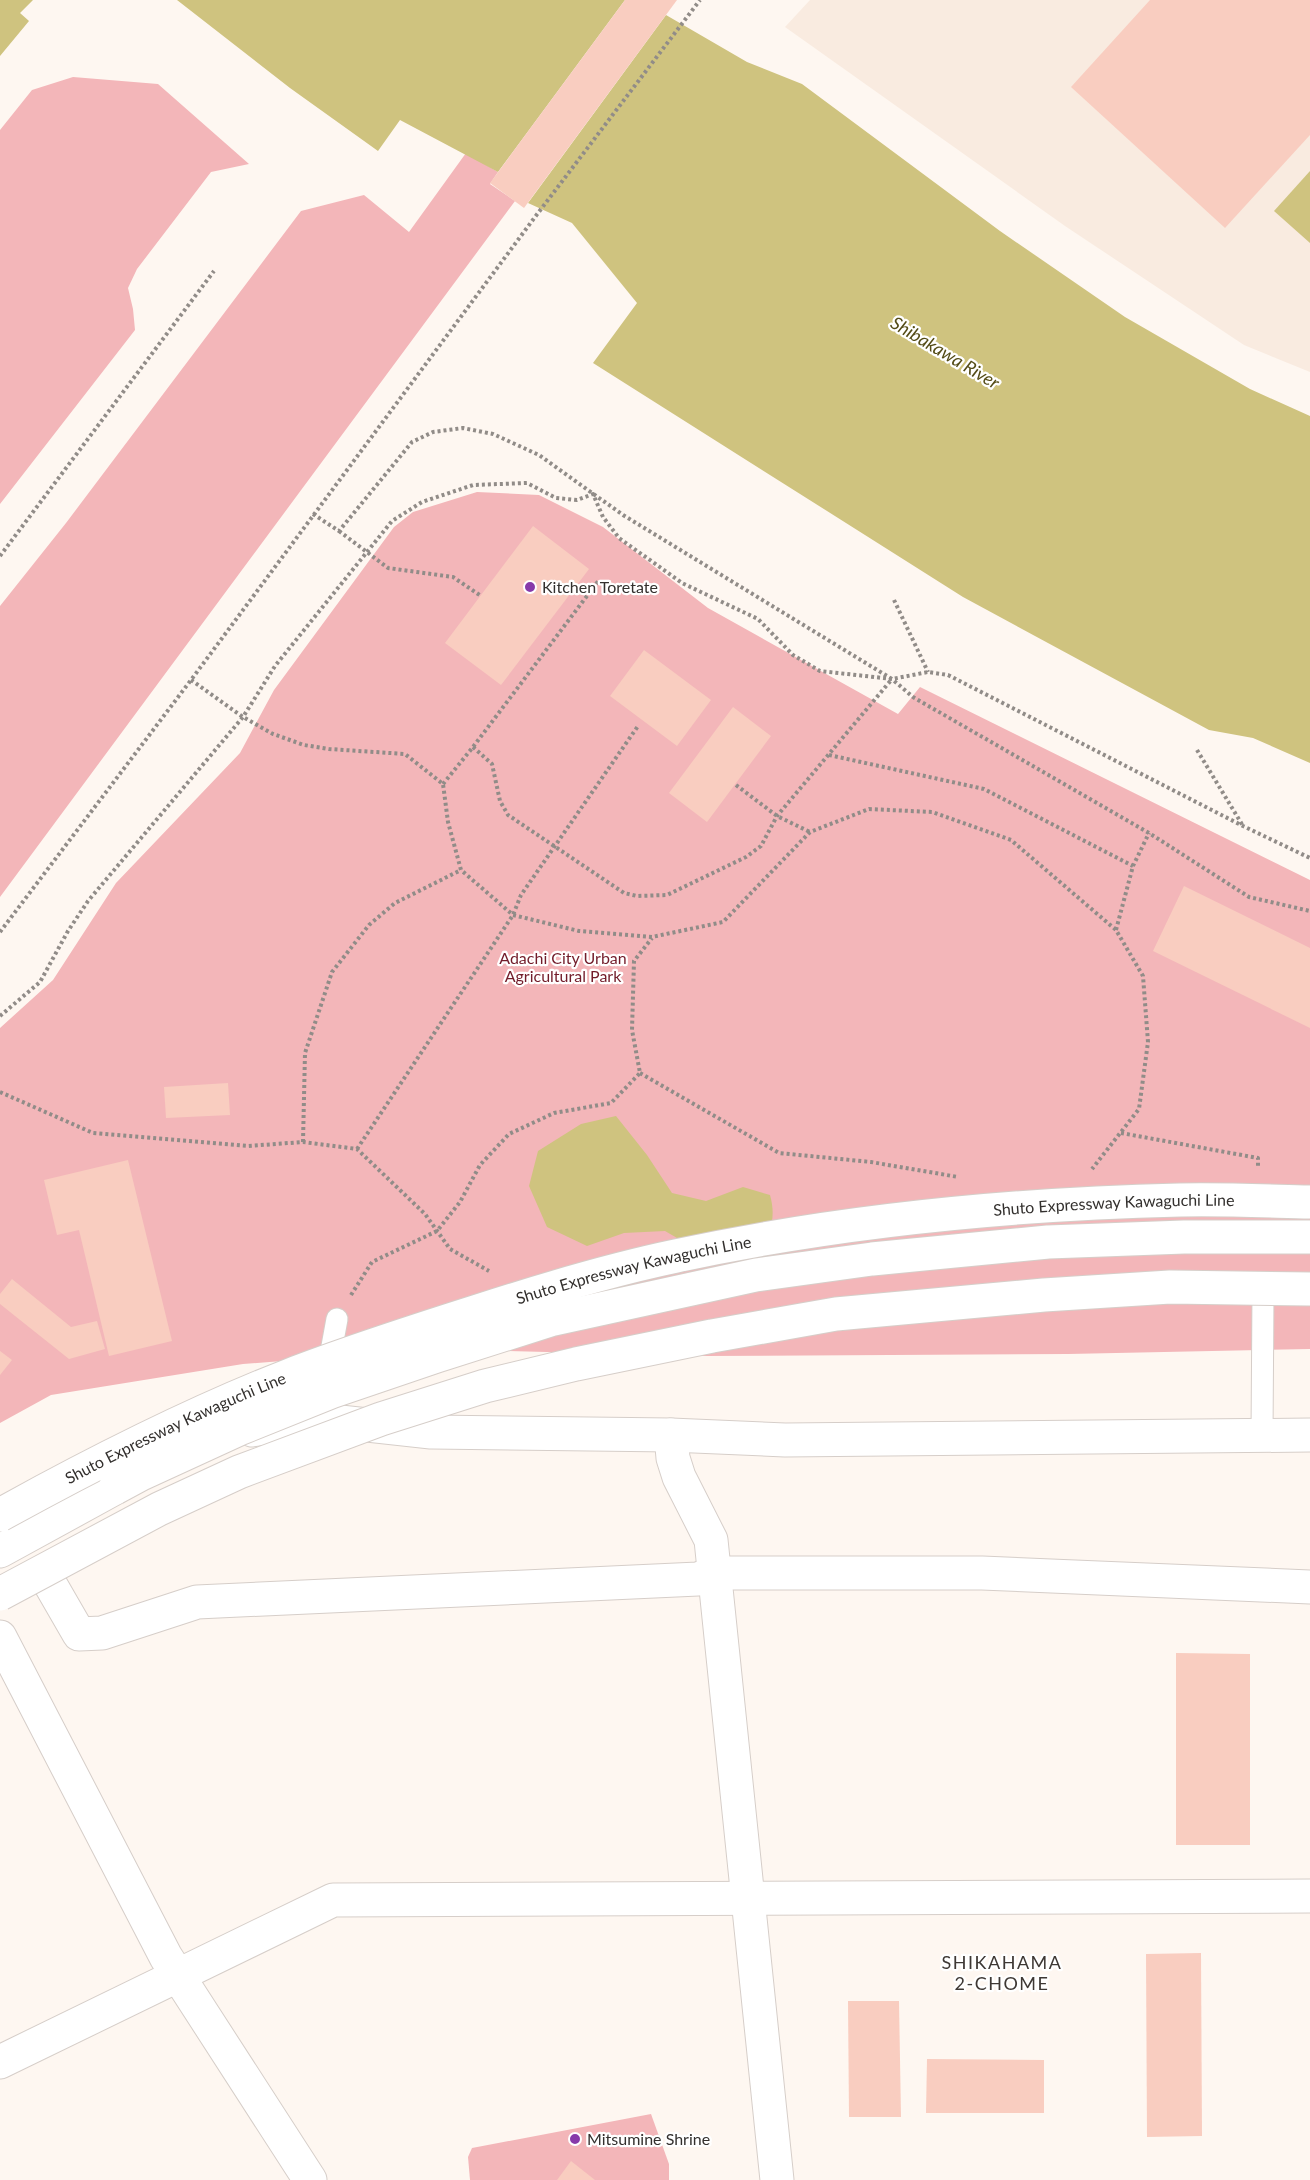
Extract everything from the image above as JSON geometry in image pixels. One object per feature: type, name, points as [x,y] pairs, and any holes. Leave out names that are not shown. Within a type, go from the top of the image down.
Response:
[{"type":"main road","name":"Shuto Expressway Kawaguchi Line","points":[[0,1515],[118,1452],[288,1376],[383,1341],[556,1286],[676,1256],[867,1224],[957,1214],[1054,1206],[1181,1200],[1310,1202]]},
{"type":"main road","points":[[0,1551],[141,1474],[238,1429],[331,1392],[550,1320],[756,1275],[872,1259],[1048,1242],[1184,1236],[1310,1238]]},
{"type":"main road","points":[[0,1594],[159,1509],[239,1472],[392,1416],[485,1386],[565,1367],[712,1336],[836,1314],[1044,1295],[1170,1287],[1310,1291]]},
{"type":"main road","points":[[0,1502],[177,1442],[322,1420],[431,1432],[671,1435],[785,1440],[1310,1435]]},
{"type":"main road","points":[[0,1609],[172,1517],[255,1477],[332,1450],[431,1432]]},
{"type":"main road","points":[[671,1435],[673,1458],[679,1477],[711,1540],[750,1899],[777,2180]]},
{"type":"main road","points":[[49,1582],[79,1634],[102,1633],[197,1602],[698,1579],[714,1573],[982,1573],[1310,1587]]},
{"type":"main road","points":[[0,1637],[177,1976],[302,2177]]},
{"type":"main road","points":[[0,2062],[333,1900],[1310,1896]]},
{"type":"lane","points":[[1262,1435],[1263,1293],[1310,1291]]},
{"type":"lane","points":[[322,1420],[337,1319]]},
{"type":"path","points":[[0,932],[700,0]]},
{"type":"path","points":[[0,555],[214,271]]},
{"type":"path","points":[[339,531],[412,442],[433,432],[463,428],[493,434],[539,455],[623,515],[892,679],[913,697],[1149,833],[1249,897],[1310,911]]},
{"type":"path","points":[[0,1016],[40,982],[68,931],[88,901],[243,717],[275,666],[392,521],[422,502],[473,485],[527,483],[556,498],[577,500],[593,494]]},
{"type":"path","points":[[593,494],[603,517],[619,538],[682,583],[758,620],[793,655],[820,671],[892,679],[928,672],[948,675],[1310,858]]},
{"type":"path","points":[[314,513],[388,568],[453,577],[481,596]]},
{"type":"path","points":[[443,784],[599,580]]},
{"type":"path","points":[[894,600],[928,672]]},
{"type":"path","points":[[473,747],[492,764],[500,801],[508,815],[624,893],[638,896],[667,895],[746,857],[761,846],[777,816],[892,679]]},
{"type":"path","points":[[191,680],[243,717],[273,734],[304,745],[328,749],[405,754],[443,784],[448,822],[461,870],[513,915],[579,931],[652,937],[723,922],[810,832],[869,809],[932,812],[1011,840],[1116,930],[1143,976],[1148,1042],[1139,1109],[1091,1169]]},
{"type":"path","points":[[357,1149],[513,915],[521,895],[638,726]]},
{"type":"path","points":[[1197,750],[1243,826]]},
{"type":"path","points":[[829,755],[984,789],[1133,866]]},
{"type":"path","points":[[736,785],[777,816],[810,832]]},
{"type":"path","points":[[1116,930],[1133,866],[1149,833]]},
{"type":"path","points":[[303,1142],[305,1053],[332,972],[369,925],[395,903],[461,870]]},
{"type":"path","points":[[652,937],[634,961],[632,1030],[640,1073],[779,1153],[871,1162],[965,1178]]},
{"type":"path","points":[[337,1319],[372,1262],[437,1231],[459,1202],[480,1165],[509,1134],[554,1113],[611,1102],[640,1073]]},
{"type":"path","points":[[0,1092],[93,1133],[248,1146],[303,1142],[357,1149],[425,1214],[450,1249],[495,1273]]},
{"type":"shaded area","points":[[810,0],[1310,0],[1310,372],[1244,345],[1065,226],[785,27]]},
{"type":"green space","points":[[73,77],[158,84],[249,164],[211,172],[137,269],[128,288],[135,330],[0,504],[0,130],[32,90]]},
{"type":"green space","points":[[466,153],[498,172],[490,184],[515,201],[0,897],[0,606],[66,523],[301,211],[364,195],[409,232]]},
{"type":"green space","name":"Adachi City Urban Agricultural Park","points":[[477,492],[539,495],[603,527],[708,608],[898,714],[920,687],[1310,880],[1310,1349],[1068,1354],[703,1356],[432,1349],[243,1364],[51,1395],[0,1423],[0,1028],[53,980],[116,883],[240,753],[274,690],[394,527],[413,512]]},
{"type":"green space","points":[[651,2114],[669,2164],[669,2180],[470,2180],[468,2157],[472,2148]]},
{"type":"water","points":[[0,0],[33,0],[20,13],[29,21],[0,56]]},
{"type":"water","points":[[177,0],[625,0],[498,172],[400,120],[378,151],[290,88]]},
{"type":"water","name":"Shibakawa River","points":[[666,15],[747,62],[802,84],[1000,231],[1125,317],[1250,389],[1310,416],[1310,763],[1253,738],[1209,730],[963,597],[593,363],[637,303],[572,223],[528,203]]},
{"type":"water","points":[[1310,171],[1310,243],[1274,211]]},
{"type":"water","points":[[616,1116],[647,1155],[672,1193],[706,1201],[743,1187],[770,1195],[772,1220],[769,1235],[759,1258],[717,1261],[665,1231],[624,1233],[587,1246],[547,1227],[529,1186],[538,1151],[581,1124]]},
{"type":"building","points":[[625,0],[677,0],[524,208],[490,183]]},
{"type":"building","points":[[1150,0],[1310,0],[1310,135],[1225,228],[1071,87]]},
{"type":"building","points":[[533,526],[589,569],[501,685],[445,643]]},
{"type":"building","points":[[644,650],[711,700],[677,746],[610,696]]},
{"type":"building","points":[[733,707],[771,736],[707,822],[669,793]]},
{"type":"building","points":[[1184,886],[1310,948],[1310,1028],[1153,951]]},
{"type":"building","points":[[228,1083],[230,1115],[166,1118],[164,1087]]},
{"type":"building","points":[[128,1160],[172,1341],[109,1356],[79,1230],[57,1235],[44,1180]]},
{"type":"building","points":[[12,1279],[71,1327],[97,1321],[105,1349],[69,1359],[0,1304],[0,1294]]},
{"type":"building","points":[[0,1351],[12,1360],[0,1375]]},
{"type":"building","points":[[1176,1653],[1250,1654],[1250,1845],[1176,1845]]},
{"type":"building","points":[[1201,1953],[1202,2136],[1147,2137],[1146,1954]]},
{"type":"building","points":[[848,2001],[899,2001],[901,2117],[849,2117]]},
{"type":"building","points":[[927,2059],[1044,2060],[1044,2113],[926,2113]]},
{"type":"building","points":[[571,2161],[595,2180],[557,2180]]},
{"type":"place","name":"Kitchen Toretate","points":[[530,587]]},
{"type":"place","name":"Mitsumine Shrine","points":[[575,2139]]},
{"type":"district","name":"SHIKAHAMA 2-CHOME","points":[[1002,1973]]}]
